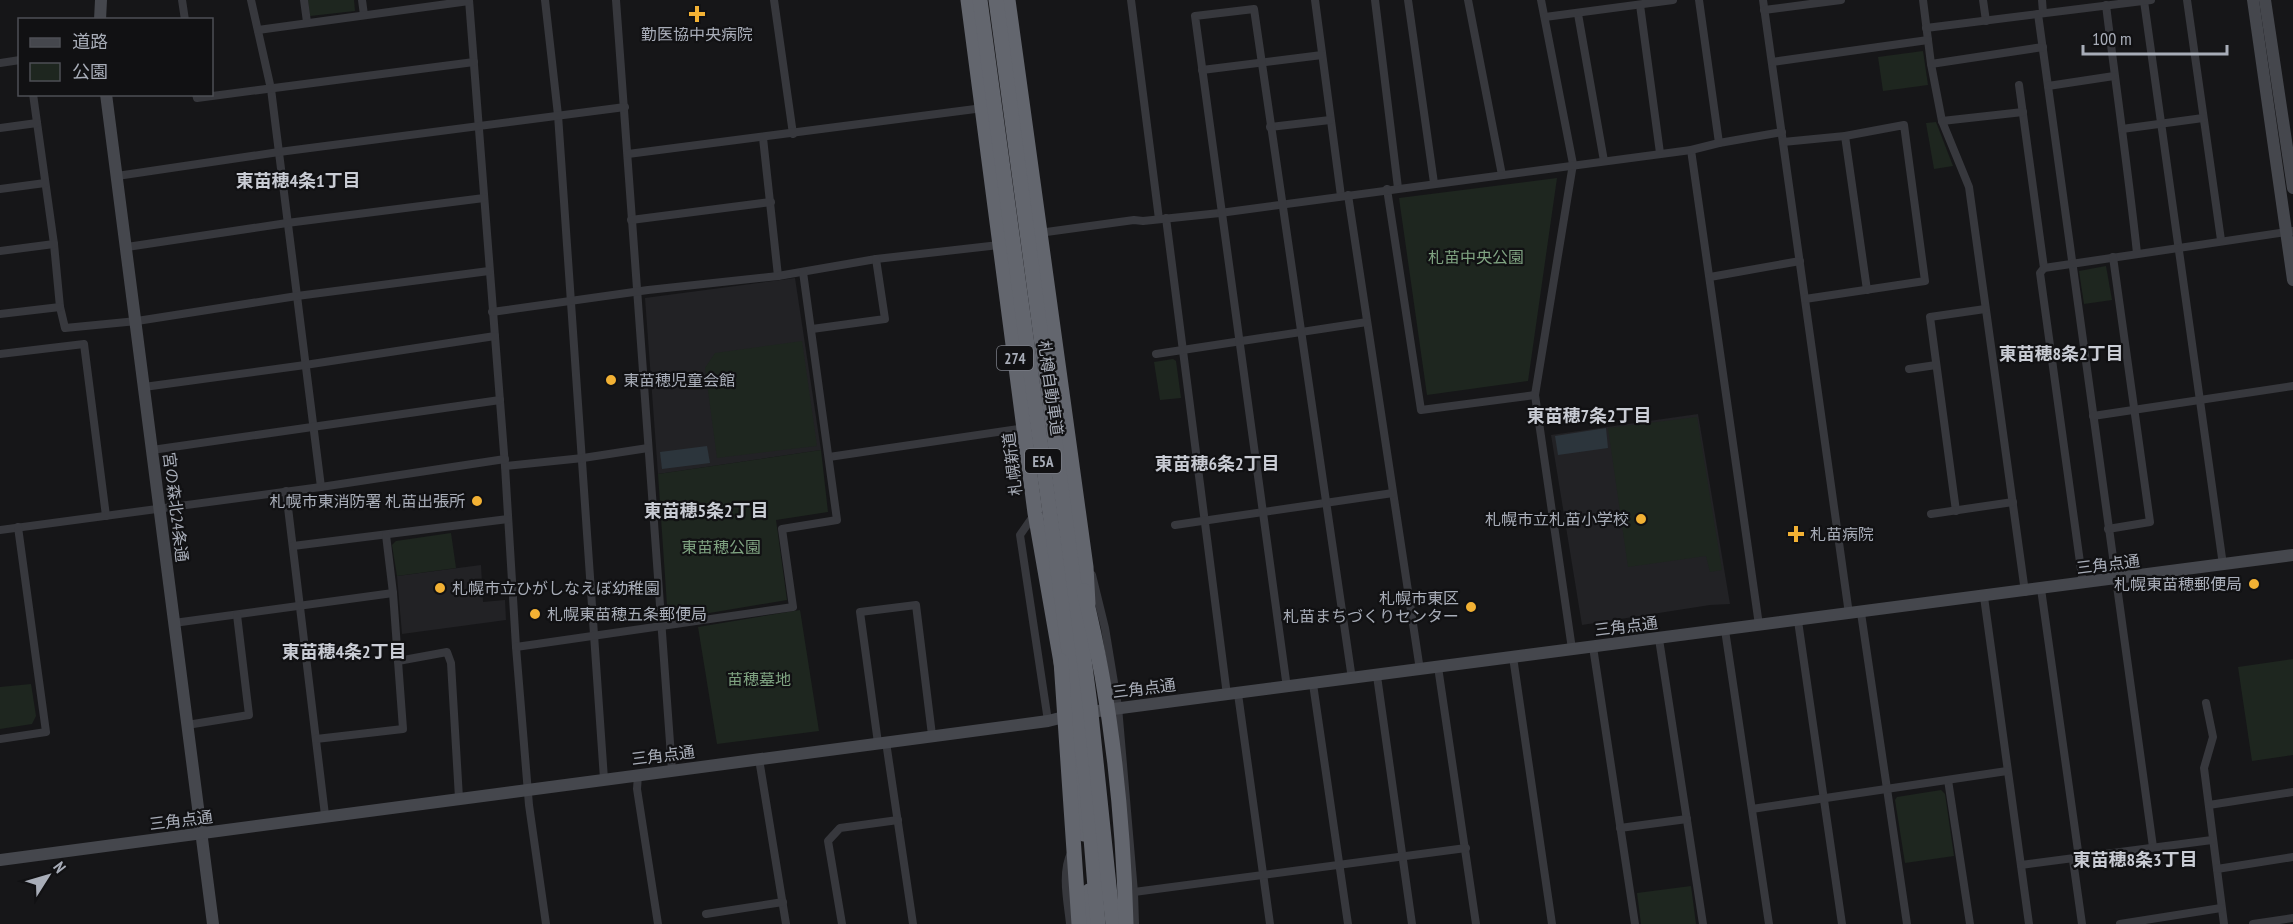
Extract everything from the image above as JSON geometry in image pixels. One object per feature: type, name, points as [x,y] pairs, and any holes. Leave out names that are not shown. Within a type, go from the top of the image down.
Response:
[{"type":"highway","name":"札幌新道","points":[[968,0],[999,245],[1026,428],[1035,513],[1070,716],[1089,884],[1089,924]]},
{"type":"highway","name":"札樽自動車道","points":[[980,0],[1086,777],[1098,924]]},
{"type":"highway","name":"札樽自動車道","points":[[996,0],[1068,530],[1090,704],[1113,924]]},
{"type":"highway","name":"274","points":[[1008,0],[1086,567],[1106,924]]},
{"type":"highway","points":[[1068,530],[1098,651],[1111,732],[1126,924]]},
{"type":"highway","points":[[1054,541],[1079,924]]},
{"type":"street","points":[[100,18],[101,0]]},
{"type":"street","points":[[182,0],[184,18]]},
{"type":"street","points":[[251,0],[271,89],[321,487]]},
{"type":"street","points":[[304,0],[307,22]]},
{"type":"street","points":[[362,0],[364,15]]},
{"type":"street","points":[[545,0],[558,116],[572,300],[604,779]]},
{"type":"street","points":[[616,0],[672,770]]},
{"type":"street","points":[[774,0],[793,134]]},
{"type":"street","points":[[1131,0],[1182,350],[1204,522],[1270,924]]},
{"type":"street","points":[[1315,0],[1330,120],[1367,322],[1420,670]]},
{"type":"street","points":[[1375,0],[1398,188]]},
{"type":"street","points":[[1408,0],[1434,183]]},
{"type":"street","points":[[1468,0],[1502,175]]},
{"type":"street","points":[[1541,0],[1573,164],[1535,395],[1572,650]]},
{"type":"street","points":[[1545,17],[1673,0]]},
{"type":"street","points":[[1698,0],[1719,142]]},
{"type":"street","points":[[1763,0],[1805,299],[1855,614],[1887,790],[1907,924]]},
{"type":"street","points":[[1764,10],[1841,0]]},
{"type":"street","points":[[1923,0],[1931,64],[1942,122],[1970,187],[2025,592]]},
{"type":"street","points":[[1983,0],[1986,21]]},
{"type":"street","points":[[2042,0],[2043,47],[2048,86],[2152,847]]},
{"type":"street","points":[[2187,0],[2221,240]]},
{"type":"street","points":[[2253,0],[2290,231],[2293,280]]},
{"type":"street","points":[[2265,0],[2293,188]]},
{"type":"street","points":[[258,30],[364,15],[420,4],[469,1],[505,463],[516,647],[528,789],[546,924]]},
{"type":"street","points":[[1926,28],[2147,1],[2161,124],[2223,565]]},
{"type":"street","points":[[1640,5],[1660,153]]},
{"type":"street","points":[[2106,5],[2137,253]]},
{"type":"street","points":[[1287,688],[1261,513],[1195,16],[1254,9],[1352,679]]},
{"type":"street","points":[[1578,14],[1604,161]]},
{"type":"street","points":[[1772,62],[1928,40]]},
{"type":"street","points":[[1931,64],[2043,47]]},
{"type":"street","points":[[1202,70],[1322,55]]},
{"type":"street","points":[[0,63],[18,60]]},
{"type":"street","points":[[213,96],[474,62]]},
{"type":"street","points":[[2048,86],[2114,76]]},
{"type":"street","points":[[2019,85],[2044,268]]},
{"type":"street","points":[[33,96],[54,244],[60,307],[65,328],[136,321],[489,271]]},
{"type":"street","name":"宮の森北24条通","points":[[106,96],[213,924]]},
{"type":"street","points":[[196,96],[196,98],[213,96]]},
{"type":"street","points":[[117,176],[279,152],[625,107]]},
{"type":"street","points":[[628,154],[983,108]]},
{"type":"street","points":[[1942,122],[2023,112]]},
{"type":"street","points":[[2122,129],[2203,118]]},
{"type":"street","points":[[1270,127],[1330,120]]},
{"type":"street","points":[[0,128],[37,123]]},
{"type":"street","points":[[1783,142],[1845,136],[1904,125],[1925,281],[1805,299]]},
{"type":"street","points":[[1039,232],[1220,213],[1691,150],[1719,142],[1782,132]]},
{"type":"street","points":[[1845,136],[1867,290]]},
{"type":"street","points":[[763,138],[778,276]]},
{"type":"street","points":[[1691,150],[1759,625]]},
{"type":"street","points":[[0,189],[45,183]]},
{"type":"street","points":[[1387,189],[1421,410],[1535,395]]},
{"type":"street","points":[[127,247],[287,223],[484,198]]},
{"type":"street","points":[[632,220],[771,202]]},
{"type":"street","points":[[2083,584],[2040,273],[2044,268],[2290,231]]},
{"type":"street","points":[[0,251],[54,244]]},
{"type":"street","points":[[492,312],[572,300],[778,276],[876,259],[999,245]]},
{"type":"street","points":[[2108,529],[2150,522],[2113,257]]},
{"type":"street","points":[[812,328],[885,319],[876,259]]},
{"type":"street","points":[[1710,277],[1800,261]]},
{"type":"street","points":[[516,647],[793,607],[782,529],[837,520],[803,272]]},
{"type":"street","points":[[0,315],[60,307]]},
{"type":"street","points":[[1956,510],[1930,317],[1985,309]]},
{"type":"street","points":[[1156,354],[1367,322]]},
{"type":"street","points":[[144,387],[495,336]]},
{"type":"street","points":[[0,354],[84,344],[106,516]]},
{"type":"street","points":[[1909,369],[1936,365]]},
{"type":"street","points":[[2093,416],[2293,386]]},
{"type":"street","points":[[152,450],[500,400]]},
{"type":"street","points":[[829,457],[1026,428]]},
{"type":"street","points":[[0,530],[505,463],[583,458],[648,448]]},
{"type":"street","points":[[286,491],[325,815]]},
{"type":"street","points":[[1175,525],[1393,494]]},
{"type":"street","points":[[1931,514],[2013,502]]},
{"type":"street","points":[[1035,513],[1020,535],[1048,721]]},
{"type":"street","points":[[1078,516],[1105,628],[1118,708],[1135,924]]},
{"type":"street","points":[[293,546],[508,519]]},
{"type":"street","points":[[0,739],[46,732],[18,527]]},
{"type":"street","points":[[316,740],[403,729],[393,593],[386,535]]},
{"type":"street","name":"三角点通","points":[[0,860],[201,834],[325,815],[1048,721],[1118,708],[2025,592],[2293,555]]},
{"type":"street","points":[[2041,589],[2076,859],[2082,924]]},
{"type":"street","points":[[174,623],[393,593]]},
{"type":"street","points":[[1984,597],[2029,924]]},
{"type":"street","points":[[913,924],[898,820],[860,612],[916,605],[932,735]]},
{"type":"street","points":[[187,725],[249,715],[237,615]]},
{"type":"street","points":[[1798,621],[1842,924]]},
{"type":"street","points":[[1725,630],[1769,924]]},
{"type":"street","points":[[1659,639],[1703,924]]},
{"type":"street","points":[[1593,647],[1635,924]]},
{"type":"street","points":[[398,661],[447,652],[451,663],[459,798]]},
{"type":"street","points":[[1513,657],[1552,924]]},
{"type":"street","points":[[1438,667],[1476,924]]},
{"type":"street","points":[[1377,676],[1412,924]]},
{"type":"street","points":[[1313,684],[1348,924]]},
{"type":"street","points":[[2206,703],[2213,737],[2204,768],[2224,924]]},
{"type":"street","points":[[759,759],[786,924]]},
{"type":"street","points":[[1752,809],[2007,771]]},
{"type":"street","points":[[638,775],[636,789],[658,924]]},
{"type":"street","points":[[1948,780],[1970,924]]},
{"type":"street","points":[[2209,804],[2293,792]]},
{"type":"street","points":[[1620,828],[1687,819]]},
{"type":"street","points":[[842,924],[828,841],[840,828],[898,820]]},
{"type":"street","points":[[1070,924],[1066,873],[1068,860],[1083,831]]},
{"type":"street","points":[[2021,866],[2212,840]]},
{"type":"street","points":[[1134,891],[1466,848]]},
{"type":"street","points":[[2217,869],[2293,857]]},
{"type":"street","points":[[706,914],[783,902]]},
{"type":"street","points":[[2120,924],[2221,908]]},
{"type":"street","points":[[2253,924],[2293,918]]},
{"type":"shaded area","points":[[795,278],[821,450],[658,474],[645,298]]},
{"type":"shaded area","name":"札幌市立札苗小学校","points":[[1698,414],[1730,604],[1710,605],[1582,625],[1551,435]]},
{"type":"shaded area","points":[[1606,428],[1608,448],[1558,455],[1555,436]]},
{"type":"shaded area","points":[[707,446],[710,463],[662,469],[660,452]]},
{"type":"shaded area","name":"札幌市立ひがしなえぼ幼稚園","points":[[481,565],[483,602],[505,600],[506,620],[402,634],[397,576]]},
{"type":"green space","points":[[308,0],[354,0],[355,11],[310,16]]},
{"type":"green space","points":[[1923,51],[1928,85],[1883,91],[1878,57]]},
{"type":"green space","points":[[1936,122],[1953,166],[1934,169],[1926,123]]},
{"type":"green space","name":"札苗中央公園","points":[[1557,178],[1528,381],[1427,395],[1399,198]]},
{"type":"green space","points":[[2106,266],[2112,300],[2084,304],[2079,271]]},
{"type":"green space","points":[[802,341],[817,446],[717,458],[705,368],[715,353]]},
{"type":"green space","points":[[1173,359],[1176,361],[1181,398],[1160,400],[1154,362]]},
{"type":"green space","points":[[1697,417],[1722,570],[1710,572],[1706,556],[1628,567],[1608,428]]},
{"type":"green space","name":"東苗穂公園","points":[[821,450],[828,512],[776,520],[787,600],[668,620],[658,474]]},
{"type":"green space","points":[[451,533],[456,568],[397,576],[392,545],[396,541]]},
{"type":"green space","name":"苗穂墓地","points":[[800,610],[819,731],[717,744],[698,627]]},
{"type":"green space","points":[[2293,659],[2293,755],[2252,761],[2238,667]]},
{"type":"green space","points":[[31,684],[36,716],[32,724],[0,729],[0,687]]},
{"type":"green space","points":[[1941,790],[1945,794],[1954,856],[1905,863],[1895,800],[1897,797]]},
{"type":"green space","points":[[1691,886],[1696,924],[1641,924],[1637,893]]},
{"type":"place","name":"勤医協中央病院","points":[[697,14]]},
{"type":"place","name":"東苗穂児童会館","points":[[611,380]]},
{"type":"place","name":"札幌市東消防署 札苗出張所","points":[[477,501]]},
{"type":"place","name":"札幌市立札苗小学校","points":[[1641,519]]},
{"type":"place","name":"札苗病院","points":[[1796,534]]},
{"type":"place","name":"札幌東苗穂郵便局","points":[[2254,584]]},
{"type":"place","name":"札幌市立ひがしなえぼ幼稚園","points":[[440,588]]},
{"type":"place","name":"札幌市東区 札苗まちづくりセンター","points":[[1471,607]]},
{"type":"place","name":"札幌東苗穂五条郵便局","points":[[535,614]]},
{"type":"district","name":"東苗穂4条1丁目","points":[[298,180]]},
{"type":"district","name":"東苗穂8条2丁目","points":[[2061,353]]},
{"type":"district","name":"東苗穂7条2丁目","points":[[1589,415]]},
{"type":"district","name":"東苗穂6条2丁目","points":[[1217,463]]},
{"type":"district","name":"東苗穂5条2丁目","points":[[706,510]]},
{"type":"district","name":"東苗穂4条2丁目","points":[[344,651]]},
{"type":"district","name":"東苗穂8条3丁目","points":[[2135,859]]}]
